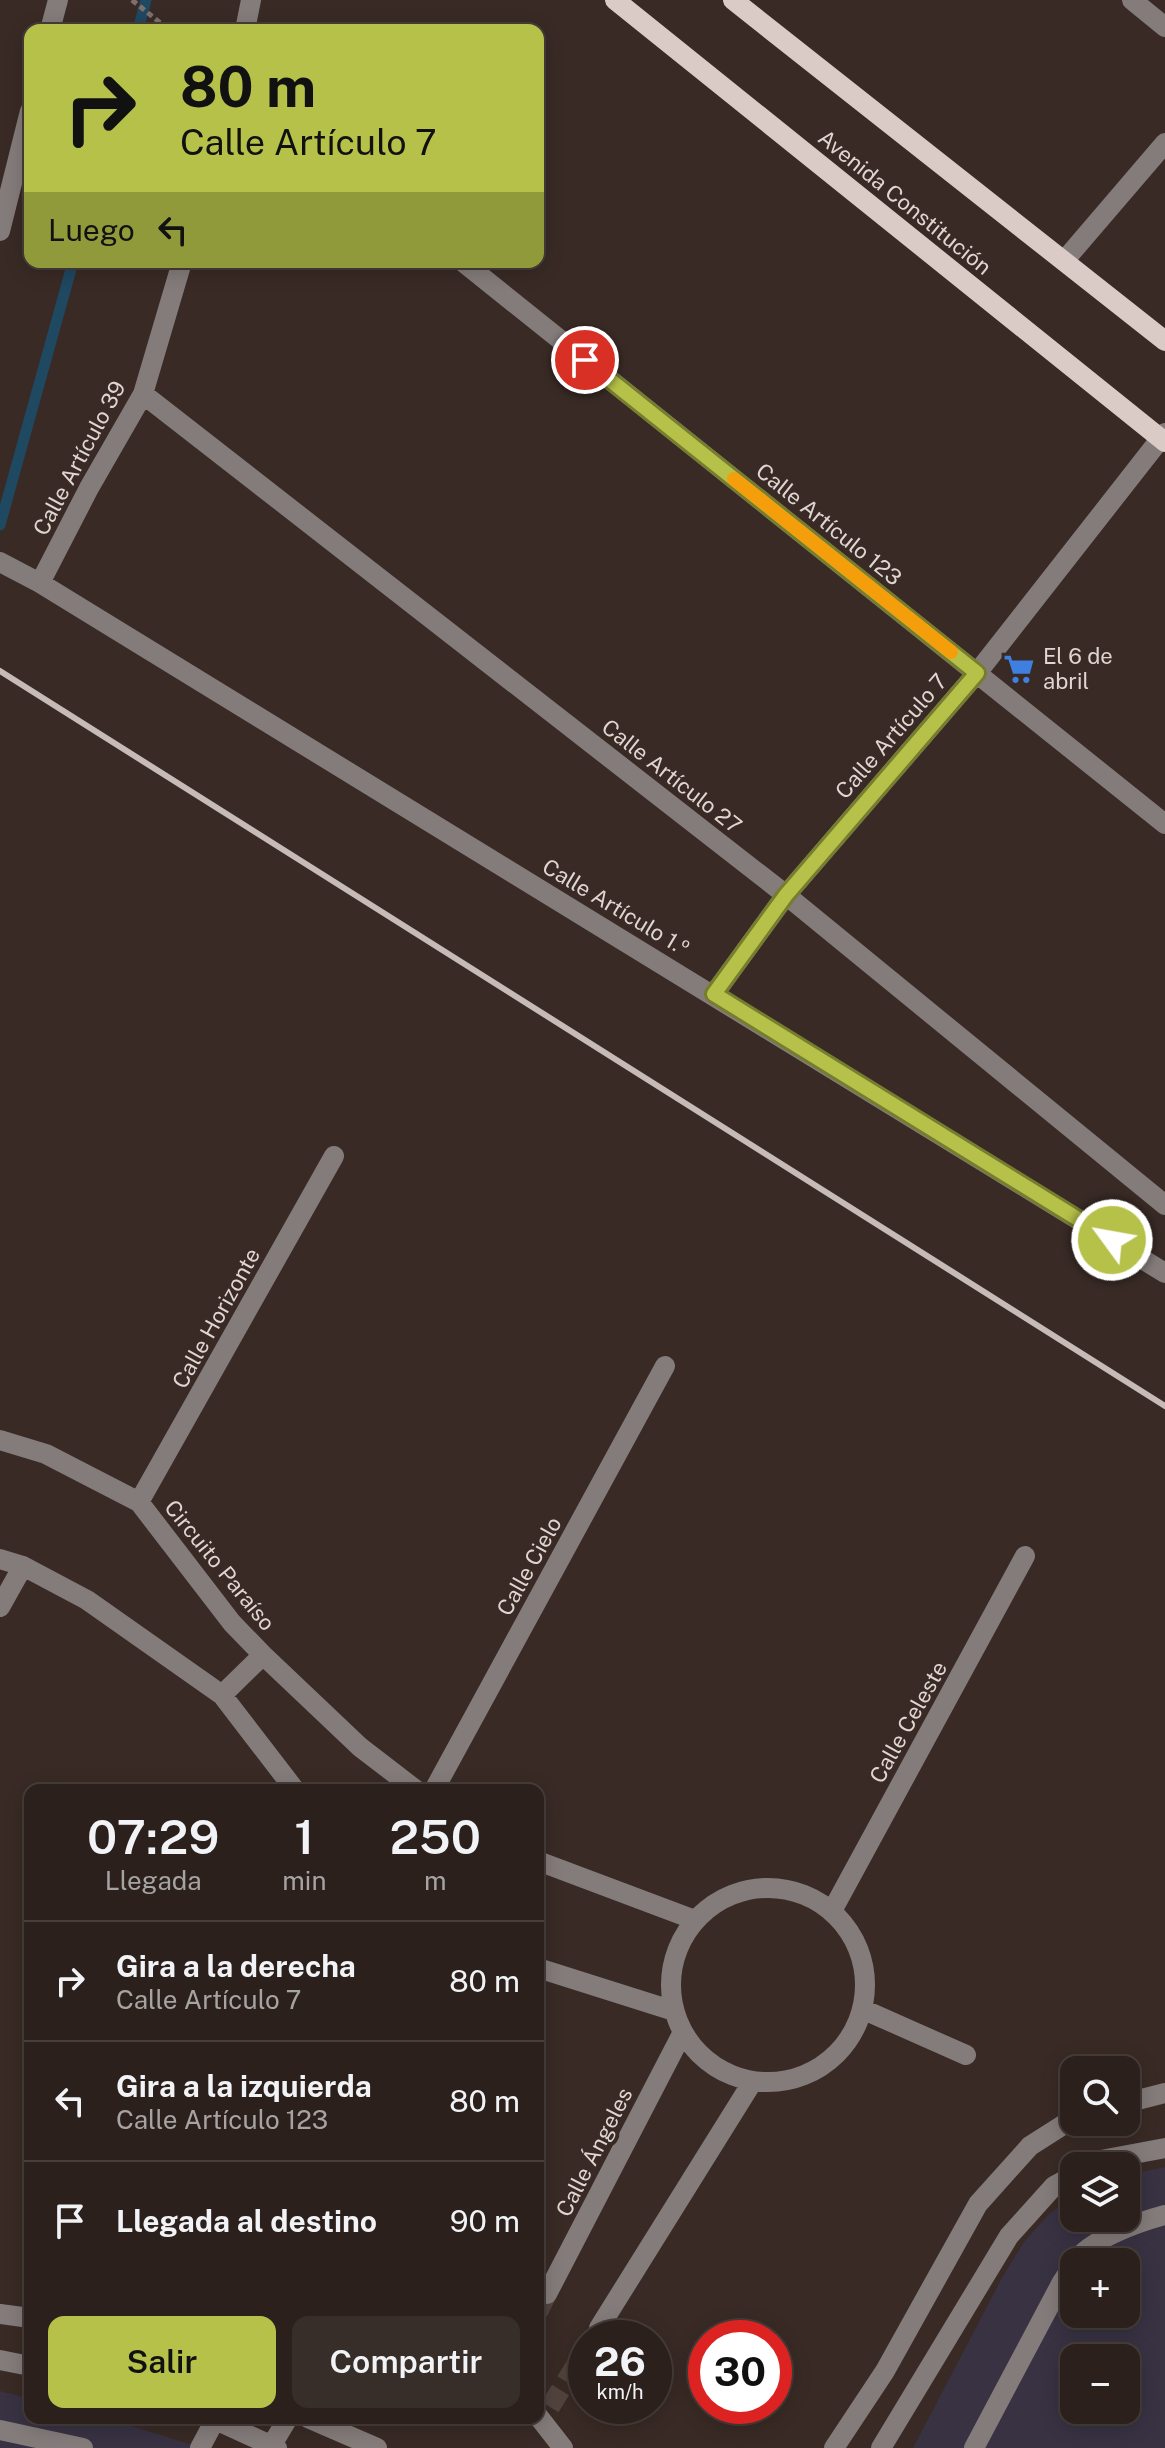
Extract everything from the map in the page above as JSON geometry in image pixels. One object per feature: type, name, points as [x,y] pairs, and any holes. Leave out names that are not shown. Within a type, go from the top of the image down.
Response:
[{"type":"main road","name":"Avenida Constitución","points":[[615,0],[1163,437]]},
{"type":"main road","points":[[733,0],[1165,341]]},
{"type":"street","points":[[52,24],[58,0]]},
{"type":"street","points":[[246,24],[251,0]]},
{"type":"street","points":[[1132,0],[1165,27]]},
{"type":"street","points":[[0,231],[24,135]]},
{"type":"street","points":[[1064,261],[1165,143]]},
{"type":"street","name":"Calle Artículo 39","points":[[40,583],[89,488],[143,394],[180,268]]},
{"type":"street","name":"Calle Artículo 123","points":[[471,268],[1165,824]]},
{"type":"street","name":"Calle Artículo 27","points":[[143,394],[786,895],[1165,1205]]},
{"type":"street","name":"Calle Artículo 7","points":[[714,994],[786,895],[977,673],[1163,437]]},
{"type":"street","name":"Calle Artículo 1.º","points":[[5,565],[40,583],[714,994],[1165,1273]]},
{"type":"street","name":"Calle Horizonte","points":[[139,1502],[334,1156]]},
{"type":"street","name":"Calle Cielo","points":[[437,1784],[665,1366]]},
{"type":"street","name":"Circuito Paraíso","points":[[0,1440],[46,1454],[139,1502],[232,1623],[360,1747],[408,1784]]},
{"type":"street","name":"Calle Celeste","points":[[832,1911],[1025,1556]]},
{"type":"street","points":[[0,1559],[23,1566],[87,1600],[222,1695],[290,1784]]},
{"type":"street","points":[[0,1607],[23,1566]]},
{"type":"street","points":[[222,1695],[263,1655]]},
{"type":"street","points":[[544,1863],[695,1920]]},
{"type":"street","points":[[777,1887],[807,1895],[832,1911],[855,1939],[864,1974],[862,2009],[847,2042],[821,2066],[788,2080],[753,2081],[724,2072],[701,2055],[683,2032],[674,2011],[671,1979],[678,1948],[695,1920],[719,1901],[747,1889],[777,1887]]},
{"type":"street","points":[[544,1970],[674,2011]]},
{"type":"street","points":[[862,2009],[966,2055]]},
{"type":"street","name":"Calle Ángeles","points":[[547,2294],[683,2032]]},
{"type":"street","points":[[604,2320],[753,2081]]},
{"type":"street","points":[[1140,2099],[1165,2093]]},
{"type":"street","points":[[834,2448],[885,2371],[978,2204],[1030,2146],[1060,2127]]},
{"type":"street","points":[[1140,2153],[1165,2148]]},
{"type":"street","points":[[881,2448],[1009,2236],[1060,2183]]},
{"type":"street","points":[[1092,2248],[1142,2221],[1165,2215]]},
{"type":"street","points":[[974,2448],[1060,2290]]},
{"type":"street","points":[[0,2314],[24,2317]]},
{"type":"street","points":[[0,2360],[24,2365]]},
{"type":"street","points":[[544,2416],[563,2448]]},
{"type":"street","points":[[200,2448],[212,2424]]},
{"type":"street","points":[[225,2424],[273,2447],[285,2424]]},
{"type":"street","points":[[322,2424],[377,2448]]},
{"type":"street","points":[[0,2430],[83,2448]]},
{"type":"path","points":[[132,0],[162,24]]},
{"type":"shaded area","points":[[1165,2167],[1165,2448],[913,2448],[1003,2276],[1024,2242],[1060,2207],[1060,2232],[1140,2232],[1140,2172]]},
{"type":"shaded area","points":[[0,2391],[24,2397],[24,2424],[125,2424],[202,2448],[0,2448]]},
{"type":"waterway","points":[[140,24],[146,0]]},
{"type":"waterway","points":[[0,525],[71,268]]},
{"type":"tunnel","points":[[544,2300],[547,2294]]},
{"type":"tunnel","points":[[550,2407],[568,2378]]},
{"type":"railway","points":[[0,671],[1165,1406]]},
{"type":"slow traffic","points":[[734,479],[951,652]]},
{"type":"place","name":"El 6 de abril","points":[[1019,669]]},
{"type":"route","points":[[585,360],[977,673],[786,895],[714,994],[1112,1240]]}]
